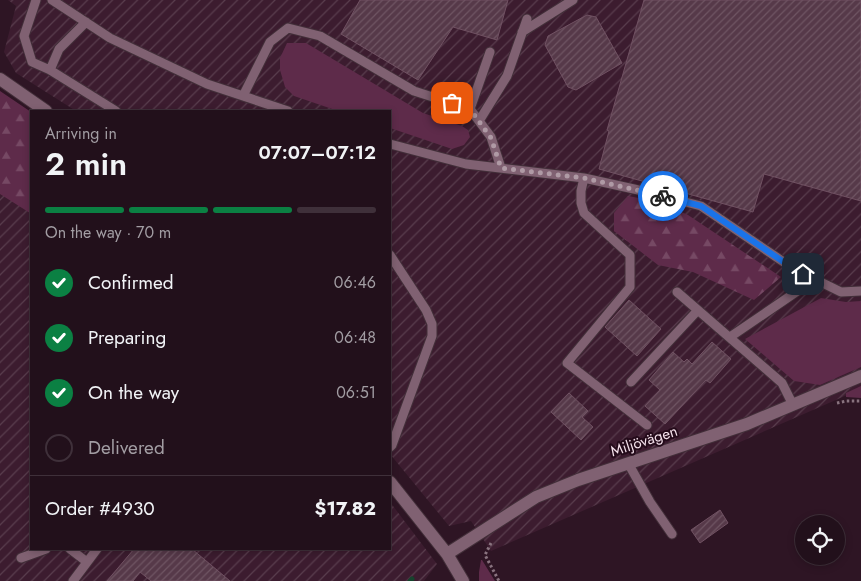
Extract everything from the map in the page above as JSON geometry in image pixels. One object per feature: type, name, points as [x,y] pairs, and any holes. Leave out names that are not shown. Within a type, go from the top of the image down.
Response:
[{"type":"street","points":[[0,79],[45,110]]},
{"type":"street","name":"Miljövägen","points":[[447,554],[536,497],[578,480],[747,424],[861,376]]},
{"type":"street","points":[[391,483],[447,554],[463,581]]},
{"type":"lane","points":[[36,0],[24,36],[32,62],[50,70],[114,110]]},
{"type":"lane","points":[[52,0],[67,4],[86,22],[110,38],[207,84],[285,110]]},
{"type":"lane","points":[[522,32],[573,0]]},
{"type":"lane","points":[[479,121],[507,76],[527,19]]},
{"type":"lane","points":[[50,70],[59,49],[86,22]]},
{"type":"lane","points":[[243,96],[270,42],[288,28],[320,36],[414,91],[470,109],[491,138],[501,168]]},
{"type":"lane","points":[[470,109],[490,52]]},
{"type":"lane","points":[[391,144],[466,164],[584,178],[701,206],[794,269],[841,292],[861,291]]},
{"type":"lane","points":[[584,178],[581,191],[581,203],[584,213],[630,256],[630,287],[567,363],[647,424]]},
{"type":"lane","points":[[391,257],[426,310],[432,324],[432,336],[391,446]]},
{"type":"lane","points":[[730,337],[798,290],[812,278]]},
{"type":"lane","points":[[677,292],[782,383],[793,405]]},
{"type":"lane","points":[[632,382],[698,310]]},
{"type":"lane","points":[[628,464],[650,502],[672,534]]},
{"type":"lane","points":[[21,558],[43,550]]},
{"type":"lane","points":[[71,550],[87,562]]},
{"type":"lane","points":[[73,581],[96,550]]},
{"type":"path","points":[[831,405],[861,400]]},
{"type":"path","points":[[492,541],[485,556],[499,581]]},
{"type":"shaded area","points":[[8,0],[861,0],[861,389],[491,551],[471,521],[449,526],[391,455],[391,110],[74,110],[16,73],[4,52],[16,6]]},
{"type":"shaded area","points":[[0,100],[30,120],[30,550],[391,550],[391,503],[437,564],[424,581],[0,581]]},
{"type":"green space","points":[[287,43],[306,43],[423,113],[462,126],[468,130],[470,137],[464,145],[452,149],[391,128],[391,110],[335,110],[294,96],[285,87],[280,70],[280,58]]},
{"type":"green space","points":[[0,91],[30,111],[30,213],[0,194]]},
{"type":"green space","points":[[628,196],[660,202],[688,215],[781,277],[754,300],[693,272],[658,265],[614,231],[614,213]]},
{"type":"green space","points":[[821,298],[846,302],[861,301],[861,367],[820,385],[794,381],[745,339]]},
{"type":"green space","points":[[861,386],[861,398],[846,397],[846,393]]},
{"type":"green space","points":[[482,560],[495,581],[479,581]]},
{"type":"building","points":[[360,0],[508,0],[497,40],[453,27],[418,80],[341,34]]},
{"type":"building","points":[[644,0],[861,0],[861,201],[764,174],[753,212],[599,169],[609,131],[607,130]]},
{"type":"building","points":[[587,15],[596,17],[622,63],[576,90],[568,87],[545,45],[548,36]]},
{"type":"building","points":[[629,300],[661,329],[637,356],[605,327]]},
{"type":"building","points":[[712,342],[731,359],[710,383],[706,380],[665,424],[645,406],[660,390],[649,380],[673,352],[684,362],[687,359],[692,364]]},
{"type":"building","points":[[569,393],[588,411],[582,417],[593,427],[581,440],[551,412]]},
{"type":"building","points":[[720,510],[728,523],[700,543],[691,530]]},
{"type":"building","points":[[133,550],[193,550],[230,581],[151,581],[140,572],[133,581],[107,581]]},
{"type":"way so far","points":[[452,103],[470,109],[491,138],[501,168],[584,178],[663,196]]},
{"type":"route","points":[[663,196],[701,206],[803,274]]}]
